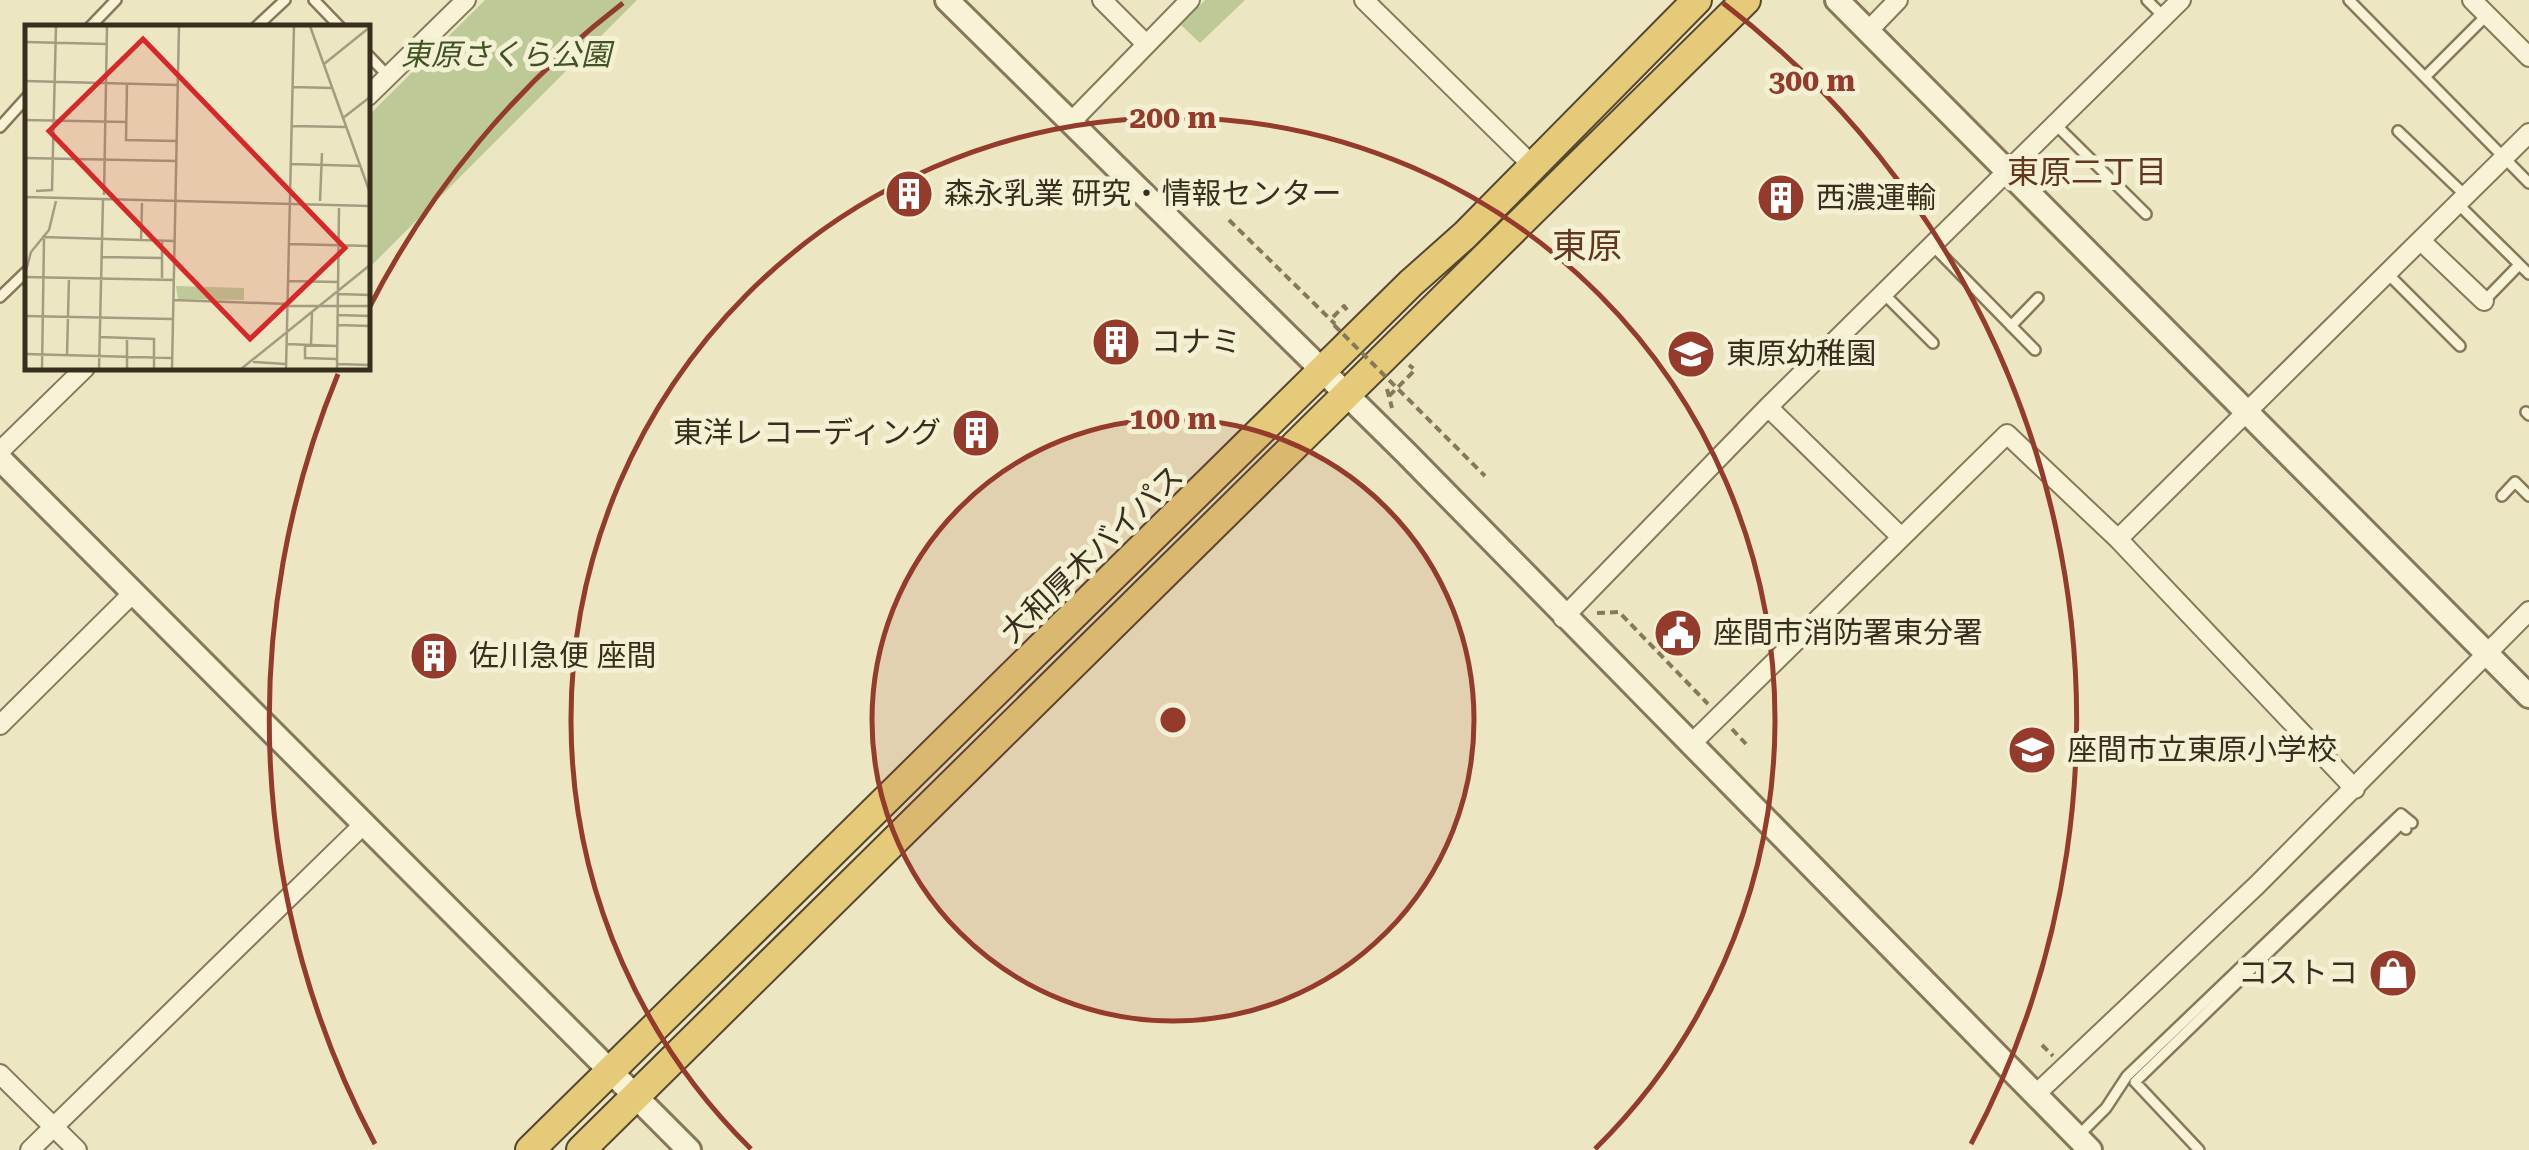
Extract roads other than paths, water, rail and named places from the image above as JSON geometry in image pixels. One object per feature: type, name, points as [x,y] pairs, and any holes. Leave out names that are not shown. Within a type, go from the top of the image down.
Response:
[{"type":"highway","name":"大和厚木バイパス","points":[[530,1150],[1324,372],[1696,0]]},
{"type":"highway","points":[[581,1150],[1746,0]]},
{"type":"street","points":[[370,94],[466,0]]},
{"type":"street","points":[[947,0],[1347,395],[2083,1144]]},
{"type":"street","points":[[1102,0],[1146,44]]},
{"type":"street","points":[[1072,122],[1190,0]]},
{"type":"street","points":[[1364,0],[1532,166]]},
{"type":"street","points":[[1837,0],[2529,696]]},
{"type":"street","points":[[1868,31],[1898,0]]},
{"type":"street","points":[[1563,618],[1768,407],[2181,0]]},
{"type":"street","points":[[2472,0],[2529,57]]},
{"type":"street","points":[[2118,539],[2248,415],[2529,133]]},
{"type":"street","points":[[2421,242],[2484,301]]},
{"type":"street","points":[[0,450],[83,370]]},
{"type":"street","points":[[1768,407],[1900,536]]},
{"type":"street","points":[[1690,746],[2007,434],[2118,539],[2355,789]]},
{"type":"street","points":[[0,459],[689,1150]]},
{"type":"street","points":[[0,725],[133,593]]},
{"type":"street","points":[[2034,1095],[2355,789],[2529,611]]},
{"type":"street","points":[[30,1150],[363,825]]},
{"type":"street","points":[[0,1074],[76,1150]]},
{"type":"lane","points":[[92,25],[116,0]]},
{"type":"lane","points":[[258,25],[285,0]]},
{"type":"lane","points":[[314,0],[338,25]]},
{"type":"lane","points":[[2147,0],[2164,17]]},
{"type":"lane","points":[[2349,0],[2529,183]]},
{"type":"lane","points":[[2425,77],[2488,15]]},
{"type":"lane","points":[[370,56],[389,76]]},
{"type":"lane","points":[[0,126],[25,99]]},
{"type":"lane","points":[[2056,124],[2146,214]]},
{"type":"lane","points":[[2398,131],[2529,274]]},
{"type":"lane","points":[[1933,246],[2035,350]]},
{"type":"lane","points":[[2484,301],[2520,265]]},
{"type":"lane","points":[[0,297],[25,273]]},
{"type":"lane","points":[[2388,274],[2460,346]]},
{"type":"lane","points":[[1884,294],[1933,343]]},
{"type":"lane","points":[[2011,326],[2038,298]]},
{"type":"lane","points":[[2502,496],[2515,482],[2529,496]]},
{"type":"lane","points":[[2083,1144],[2127,1076],[2402,814],[2408,826],[2401,824],[2135,1082],[2200,1150]]},
{"type":"place","name":"森永乳業 研究・情報センター","points":[[909,194]]},
{"type":"place","name":"西濃運輸","points":[[1781,198]]},
{"type":"place","name":"コナミ","points":[[1116,342]]},
{"type":"place","name":"東原幼稚園","points":[[1691,354]]},
{"type":"place","name":"東洋レコーディング","points":[[976,433]]},
{"type":"place","name":"座間市消防署東分署","points":[[1678,633]]},
{"type":"place","name":"佐川急便 座間","points":[[434,656]]},
{"type":"place","name":"座間市立東原小学校","points":[[2032,750]]},
{"type":"place","name":"コストコ","points":[[2393,973]]},
{"type":"district","name":"東原二丁目","points":[[2087,172]]},
{"type":"district","name":"東原","points":[[1587,246]]},
{"type":"park label","name":"東原さくら公園","points":[[506,55]]}]
